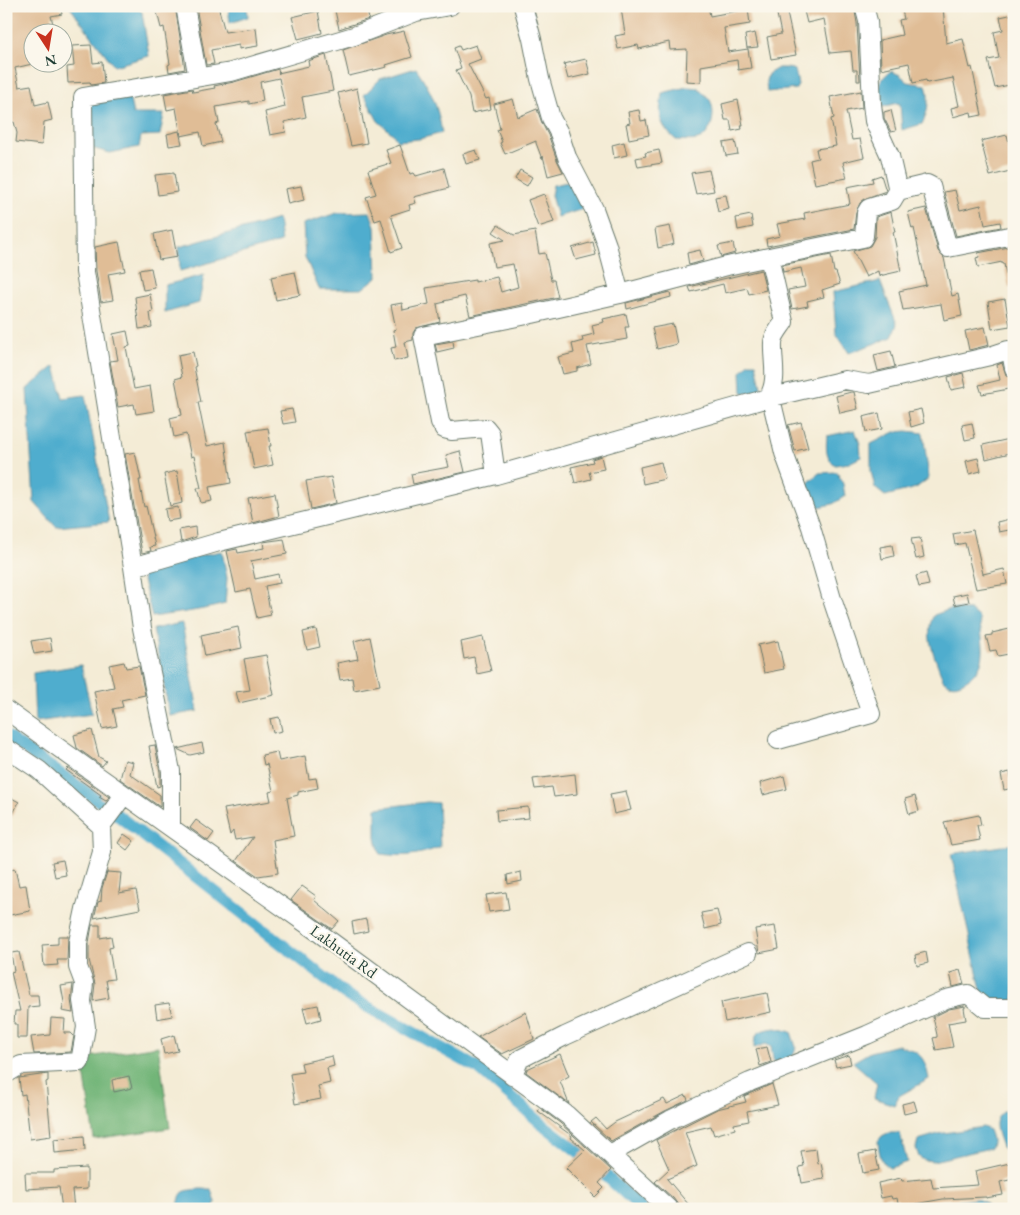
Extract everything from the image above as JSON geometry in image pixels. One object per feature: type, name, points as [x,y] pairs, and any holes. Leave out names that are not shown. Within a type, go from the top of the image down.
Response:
[{"type":"street","points":[[185,6],[197,73]]},
{"type":"street","points":[[171,828],[172,771],[142,628],[85,272],[83,97],[231,72],[354,36],[416,12],[450,6]]},
{"type":"street","points":[[523,6],[551,118],[559,133],[567,156],[594,209],[607,245],[620,294]]},
{"type":"street","points":[[864,6],[868,21],[874,122],[890,156],[898,191]]},
{"type":"street","points":[[496,475],[490,433],[486,428],[452,431],[444,429],[440,422],[423,336],[620,294],[727,266],[863,238],[867,210],[869,208],[892,200],[898,191],[927,184],[931,186],[948,248],[1014,235]]},
{"type":"street","points":[[768,398],[774,389],[773,341],[784,322],[769,257]]},
{"type":"street","points":[[133,567],[219,542],[496,475],[768,398],[845,380],[869,384],[990,356],[1008,350],[1011,352],[1014,368]]},
{"type":"street","points":[[768,398],[773,406],[784,453],[793,472],[832,599],[871,714],[778,740]]},
{"type":"street","name":"Lakhutia Rd","points":[[6,710],[120,800],[171,828],[318,932],[567,1116],[669,1209]]},
{"type":"street","points":[[6,748],[39,770],[103,824]]},
{"type":"street","points":[[6,1074],[21,1065],[80,1062],[86,1027],[82,1001],[84,983],[78,967],[78,942],[85,909],[102,852],[103,824],[120,800]]},
{"type":"street","points":[[512,1076],[520,1058],[748,954]]},
{"type":"street","points":[[610,1154],[670,1120],[750,1082],[867,1035],[946,999],[968,994],[985,1008],[1014,1008]]},
{"type":"green space","points":[[158,1046],[170,1128],[94,1139],[82,1058]]},
{"type":"water","points":[[69,6],[135,6],[142,12],[149,56],[114,66]]},
{"type":"water","points":[[228,6],[247,6],[248,17],[230,23]]},
{"type":"water","points":[[416,68],[433,99],[442,133],[419,139],[397,141],[393,134],[378,121],[364,95],[380,79]]},
{"type":"water","points":[[778,68],[795,70],[798,85],[796,89],[767,92],[766,81],[768,74]]},
{"type":"water","points":[[891,71],[900,75],[908,82],[926,85],[928,105],[922,124],[902,130],[900,104],[897,103],[879,108],[879,87],[883,78]]},
{"type":"water","points":[[687,87],[699,88],[710,100],[713,110],[708,132],[700,139],[692,141],[676,140],[666,129],[660,114],[662,93]]},
{"type":"water","points":[[129,96],[133,114],[164,114],[160,135],[141,136],[139,147],[110,153],[91,148],[90,100]]},
{"type":"water","points":[[576,182],[583,209],[557,217],[551,195],[553,185]]},
{"type":"water","points":[[370,212],[375,226],[377,277],[362,289],[319,289],[305,257],[303,224],[337,213]]},
{"type":"water","points":[[278,219],[281,242],[180,271],[179,247]]},
{"type":"water","points":[[204,275],[199,303],[165,313],[165,285]]},
{"type":"water","points":[[880,281],[897,324],[892,337],[849,353],[836,333],[833,292]]},
{"type":"water","points":[[749,363],[756,363],[761,386],[760,390],[746,394],[742,392],[741,372]]},
{"type":"water","points":[[55,366],[63,398],[85,395],[109,522],[56,527],[34,502],[27,389]]},
{"type":"water","points":[[855,430],[860,444],[861,457],[849,463],[835,465],[829,459],[826,448],[827,436]]},
{"type":"water","points":[[895,432],[923,433],[929,478],[916,488],[885,496],[875,488],[871,471],[871,444]]},
{"type":"water","points":[[837,472],[843,484],[845,496],[833,504],[819,507],[808,501],[806,485],[819,473]]},
{"type":"water","points":[[222,551],[227,578],[225,604],[152,617],[141,572],[181,559]]},
{"type":"water","points":[[951,609],[970,610],[979,618],[983,647],[981,663],[977,670],[971,677],[954,685],[943,680],[930,639],[931,623],[934,615]]},
{"type":"water","points":[[182,623],[198,711],[170,716],[153,629]]},
{"type":"water","points":[[81,665],[92,714],[35,722],[33,673]]},
{"type":"water","points":[[427,802],[438,803],[440,847],[410,855],[380,854],[376,838],[376,808]]},
{"type":"water","points":[[1014,844],[1014,1000],[984,1003],[951,854]]},
{"type":"water","points":[[776,1028],[791,1032],[796,1047],[793,1056],[774,1064],[771,1047],[766,1044],[754,1048],[754,1042],[759,1032]]},
{"type":"water","points":[[898,1045],[912,1050],[920,1056],[929,1079],[899,1096],[894,1105],[874,1098],[877,1083],[853,1062],[870,1052]]},
{"type":"water","points":[[1011,1108],[1014,1109],[1014,1151],[1005,1150],[1002,1147],[996,1129],[999,1115]]},
{"type":"water","points":[[983,1127],[989,1130],[991,1134],[990,1148],[933,1161],[924,1160],[919,1157],[916,1148],[918,1140],[938,1134]]},
{"type":"water","points":[[888,1133],[900,1133],[907,1162],[890,1168],[882,1160],[878,1141]]},
{"type":"water","points":[[211,1189],[215,1202],[214,1209],[178,1209],[181,1195],[185,1191]]},
{"type":"water","points":[[976,1199],[986,1203],[989,1209],[926,1209],[931,1205]]},
{"type":"building","points":[[6,6],[60,6],[62,14],[51,16],[52,22],[22,22],[22,66],[15,68],[19,87],[31,85],[35,105],[48,102],[52,120],[44,122],[42,145],[16,142],[17,133],[14,122],[6,124]]},
{"type":"building","points":[[170,6],[175,6],[185,69],[169,72],[168,65],[170,64],[164,27],[161,28],[157,12],[170,9]]},
{"type":"building","points":[[196,6],[218,6],[225,32],[256,28],[258,46],[239,49],[239,45],[211,50],[214,64],[206,65]]},
{"type":"building","points":[[334,6],[366,6],[369,19],[339,29]]},
{"type":"building","points":[[630,6],[708,6],[710,16],[748,9],[750,24],[724,28],[728,52],[748,49],[751,68],[738,70],[737,60],[701,66],[701,82],[686,81],[687,49],[670,50],[669,42],[639,49],[638,45],[618,49],[615,36],[625,34],[621,8]]},
{"type":"building","points":[[807,6],[854,6],[857,23],[860,81],[857,81],[857,70],[853,70],[851,51],[830,53],[824,19],[807,23],[804,11],[808,10]]},
{"type":"building","points":[[901,6],[943,6],[946,43],[963,39],[970,68],[972,67],[982,115],[972,117],[971,112],[953,117],[951,108],[959,106],[953,78],[927,83],[926,80],[913,83],[909,63],[881,69],[880,40],[902,35],[899,20],[904,19]]},
{"type":"building","points":[[786,8],[796,55],[771,59],[767,37],[781,34],[776,9]]},
{"type":"building","points":[[318,11],[322,33],[298,39],[292,17]]},
{"type":"building","points":[[1014,14],[1014,84],[995,88],[988,60],[999,58],[994,32],[1003,30],[1000,17]]},
{"type":"building","points":[[404,31],[412,57],[386,65],[387,67],[349,76],[343,50],[386,35]]},
{"type":"building","points":[[755,33],[758,47],[747,48],[745,35]]},
{"type":"building","points":[[91,45],[93,63],[102,62],[104,83],[91,85],[90,82],[68,83],[67,72],[72,72],[72,66],[74,66],[72,46]]},
{"type":"building","points":[[476,45],[481,59],[468,64],[486,99],[489,98],[491,109],[472,113],[469,97],[456,70],[461,68],[454,48],[459,46],[461,50]]},
{"type":"building","points":[[326,55],[333,91],[302,97],[306,117],[284,122],[286,132],[270,135],[265,112],[285,107],[279,78],[260,82],[263,101],[249,104],[249,101],[216,107],[219,123],[216,124],[221,142],[203,146],[200,132],[181,136],[176,108],[167,110],[164,94],[192,89],[193,92],[215,88],[214,86],[278,69],[279,73],[309,66],[308,61]]},
{"type":"building","points":[[586,59],[590,74],[568,79],[564,64]]},
{"type":"building","points":[[357,88],[367,143],[351,146],[338,93]]},
{"type":"building","points":[[861,91],[862,108],[846,111],[852,140],[860,139],[864,157],[843,162],[847,178],[815,184],[810,160],[818,158],[816,149],[836,146],[831,119],[834,118],[830,97]]},
{"type":"building","points":[[513,99],[518,117],[537,109],[563,172],[548,176],[543,156],[542,159],[536,141],[505,154],[497,130],[500,129],[494,104]]},
{"type":"building","points":[[738,100],[743,125],[741,125],[742,129],[732,131],[730,120],[725,120],[722,104]]},
{"type":"building","points":[[639,110],[641,121],[646,120],[649,135],[629,139],[626,124],[630,123],[628,112]]},
{"type":"building","points":[[891,110],[896,131],[891,132],[884,118],[884,112]]},
{"type":"building","points":[[179,131],[182,144],[169,146],[167,134]]},
{"type":"building","points":[[1007,135],[1014,161],[1014,170],[990,176],[981,141]]},
{"type":"building","points":[[735,141],[738,154],[726,156],[723,143]]},
{"type":"building","points":[[624,142],[627,155],[614,158],[612,145]]},
{"type":"building","points":[[400,145],[410,174],[414,173],[416,176],[444,168],[449,188],[414,197],[416,203],[409,205],[410,209],[391,215],[402,248],[391,252],[381,219],[375,221],[366,197],[376,194],[368,170],[391,163],[386,150]]},
{"type":"building","points":[[476,150],[480,160],[466,164],[463,154]]},
{"type":"building","points":[[659,150],[662,163],[638,167],[636,158],[646,156],[645,153]]},
{"type":"building","points":[[520,170],[532,177],[527,186],[515,179]]},
{"type":"building","points":[[709,170],[714,191],[696,194],[691,173]]},
{"type":"building","points":[[174,173],[177,192],[158,195],[155,175]]},
{"type":"building","points":[[881,175],[886,191],[866,198],[860,203],[856,212],[854,229],[767,246],[766,239],[780,236],[777,224],[805,219],[804,213],[850,204],[847,187],[873,182],[872,178]]},
{"type":"building","points":[[301,186],[304,200],[288,204],[285,189]]},
{"type":"building","points":[[955,190],[960,210],[981,205],[985,225],[1000,222],[1001,227],[956,236],[944,192]]},
{"type":"building","points":[[544,194],[554,222],[538,227],[528,200]]},
{"type":"building","points":[[726,195],[729,209],[718,212],[715,197]]},
{"type":"building","points":[[926,208],[938,251],[944,258],[952,296],[958,294],[962,316],[944,320],[941,304],[903,310],[899,291],[926,285],[914,228],[912,229],[908,212]]},
{"type":"building","points":[[891,212],[901,271],[879,276],[878,271],[866,277],[853,251],[870,246],[875,237],[876,217]]},
{"type":"building","points":[[751,215],[753,227],[738,230],[736,218]]},
{"type":"building","points":[[498,225],[514,235],[535,231],[539,254],[545,253],[551,280],[554,280],[558,297],[470,316],[465,296],[444,301],[437,304],[440,322],[416,328],[413,333],[413,340],[405,342],[408,358],[394,361],[391,348],[396,347],[393,330],[396,329],[391,305],[402,303],[403,310],[429,304],[426,288],[475,280],[475,282],[497,277],[501,292],[518,287],[513,264],[494,267],[490,243],[505,240],[493,232]]},
{"type":"building","points":[[670,226],[674,244],[658,248],[655,229]]},
{"type":"building","points":[[172,230],[177,257],[159,260],[154,234]]},
{"type":"building","points":[[119,242],[125,271],[108,274],[113,300],[101,302],[96,271],[95,247]]},
{"type":"building","points":[[593,242],[596,255],[576,260],[572,248]]},
{"type":"building","points":[[733,243],[735,253],[721,257],[718,246]]},
{"type":"building","points":[[1014,246],[1014,288],[1009,288],[1002,262],[978,267],[976,258],[979,257],[978,253]]},
{"type":"building","points":[[700,250],[703,261],[689,265],[687,253]]},
{"type":"building","points":[[831,255],[834,272],[836,272],[840,284],[822,290],[824,297],[807,301],[808,306],[792,309],[788,290],[805,287],[801,268],[783,272],[782,265]]},
{"type":"building","points":[[151,268],[155,288],[143,290],[139,270]]},
{"type":"building","points":[[761,270],[766,290],[749,294],[747,288],[725,293],[723,284],[691,292],[689,287]]},
{"type":"building","points":[[295,272],[300,295],[276,300],[271,277]]},
{"type":"building","points":[[670,292],[671,297],[627,309],[626,303]]},
{"type":"building","points":[[150,294],[153,312],[150,313],[152,327],[139,329],[135,297]]},
{"type":"building","points":[[1005,299],[1010,326],[992,329],[988,302]]},
{"type":"building","points":[[626,314],[629,327],[625,327],[627,339],[587,346],[591,364],[577,368],[577,371],[563,374],[558,357],[574,353],[572,344],[583,341],[582,337],[594,334],[592,325],[604,322],[603,319]]},
{"type":"building","points":[[673,324],[677,344],[657,349],[652,328]]},
{"type":"building","points":[[985,327],[989,345],[969,350],[965,331]]},
{"type":"building","points":[[127,331],[130,346],[126,347],[134,389],[150,386],[154,411],[136,414],[134,404],[118,407],[110,361],[118,360],[113,334]]},
{"type":"building","points":[[453,341],[454,348],[437,352],[435,344]]},
{"type":"building","points":[[891,351],[895,367],[878,371],[874,355]]},
{"type":"building","points":[[193,352],[201,402],[198,402],[207,446],[225,442],[231,483],[209,487],[212,501],[201,503],[197,488],[201,488],[194,456],[191,457],[186,434],[174,437],[170,418],[182,415],[175,379],[182,377],[178,355]]},
{"type":"building","points":[[1002,363],[1006,375],[1014,378],[1014,388],[982,394],[979,385],[1000,380],[997,365]]},
{"type":"building","points":[[963,373],[966,387],[951,390],[948,377]]},
{"type":"building","points":[[854,392],[858,409],[840,413],[836,396]]},
{"type":"building","points":[[292,409],[295,422],[283,424],[280,411]]},
{"type":"building","points":[[921,409],[924,423],[911,427],[908,412]]},
{"type":"building","points":[[879,413],[882,429],[866,432],[863,417]]},
{"type":"building","points":[[801,422],[808,448],[795,451],[788,425]]},
{"type":"building","points":[[972,423],[975,438],[965,440],[962,425]]},
{"type":"building","points":[[268,428],[273,465],[254,469],[247,431]]},
{"type":"building","points":[[1014,438],[1014,452],[986,459],[983,445]]},
{"type":"building","points":[[460,451],[465,472],[413,484],[411,474],[449,467],[446,455]]},
{"type":"building","points":[[135,452],[144,507],[146,506],[155,546],[150,547],[151,551],[142,553],[125,454]]},
{"type":"building","points":[[601,456],[604,469],[589,472],[591,479],[575,483],[571,467],[593,462],[592,459]]},
{"type":"building","points":[[978,458],[981,471],[969,474],[966,461]]},
{"type":"building","points":[[661,462],[665,479],[643,484],[640,467]]},
{"type":"building","points":[[177,471],[182,503],[170,506],[164,474]]},
{"type":"building","points":[[331,477],[336,503],[311,509],[306,481]]},
{"type":"building","points":[[275,493],[279,516],[253,523],[248,498]]},
{"type":"building","points":[[178,507],[180,519],[167,521],[165,509]]},
{"type":"building","points":[[1014,518],[1014,529],[999,532],[997,522]]},
{"type":"building","points":[[195,527],[196,537],[181,542],[179,530]]},
{"type":"building","points":[[973,530],[983,574],[1004,569],[1007,584],[976,589],[965,543],[955,545],[953,534]]},
{"type":"building","points":[[920,538],[924,557],[916,559],[911,539]]},
{"type":"building","points":[[284,539],[287,554],[251,561],[255,579],[278,574],[280,583],[265,586],[271,615],[257,618],[250,589],[236,592],[227,551],[237,549],[238,553],[264,548],[263,542]]},
{"type":"building","points":[[892,545],[894,556],[882,559],[880,547]]},
{"type":"building","points":[[926,573],[929,585],[919,587],[916,576]]},
{"type":"building","points":[[967,593],[969,602],[955,605],[953,596]]},
{"type":"building","points":[[238,627],[242,648],[205,656],[201,635]]},
{"type":"building","points":[[1014,628],[1014,653],[998,656],[996,650],[990,651],[986,636]]},
{"type":"building","points":[[316,629],[320,647],[307,650],[303,632]]},
{"type":"building","points":[[370,637],[380,685],[354,690],[352,678],[340,680],[337,663],[358,659],[354,641]]},
{"type":"building","points":[[483,637],[491,671],[477,674],[474,657],[464,659],[461,642]]},
{"type":"building","points":[[50,638],[52,651],[34,654],[31,641]]},
{"type":"building","points":[[778,641],[784,669],[764,673],[758,645]]},
{"type":"building","points":[[266,655],[274,695],[239,703],[236,692],[250,690],[244,659]]},
{"type":"building","points":[[124,662],[126,668],[139,666],[145,695],[121,700],[123,707],[113,709],[117,726],[102,729],[94,691],[114,687],[109,665]]},
{"type":"building","points":[[279,717],[282,731],[273,733],[270,719]]},
{"type":"building","points":[[92,730],[99,757],[106,761],[102,766],[77,748],[74,735]]},
{"type":"building","points":[[202,743],[204,752],[190,755],[177,749]]},
{"type":"building","points":[[155,745],[160,772],[160,786],[157,787],[149,746]]},
{"type":"building","points":[[277,752],[279,761],[305,756],[309,779],[316,778],[318,788],[298,792],[298,795],[287,798],[294,836],[273,840],[278,873],[258,876],[236,861],[253,837],[235,840],[233,831],[230,835],[224,809],[271,801],[269,792],[273,791],[267,764],[264,765],[262,755]]},
{"type":"building","points":[[125,760],[133,762],[130,774],[160,795],[160,807],[120,779]]},
{"type":"building","points":[[68,768],[109,797],[106,801],[99,797],[101,795],[66,770]]},
{"type":"building","points":[[1010,772],[1013,788],[1004,790],[1001,774]]},
{"type":"building","points":[[575,774],[577,794],[554,797],[552,787],[535,789],[533,779]]},
{"type":"building","points":[[784,776],[787,789],[763,795],[760,783]]},
{"type":"building","points":[[626,791],[631,810],[614,814],[610,794]]},
{"type":"building","points":[[6,795],[19,802],[6,827]]},
{"type":"building","points":[[915,796],[919,811],[909,814],[905,799]]},
{"type":"building","points":[[528,807],[529,818],[497,821],[496,810]]},
{"type":"building","points":[[979,815],[981,825],[977,825],[980,840],[951,845],[944,822]]},
{"type":"building","points":[[196,820],[214,833],[208,841],[190,828]]},
{"type":"building","points":[[124,834],[134,841],[127,850],[118,843]]},
{"type":"building","points":[[63,860],[66,875],[55,877],[52,862]]},
{"type":"building","points":[[15,869],[19,886],[26,885],[30,911],[10,915],[8,906],[6,907],[6,871]]},
{"type":"building","points":[[107,872],[121,873],[119,893],[136,890],[140,909],[94,918],[98,902],[101,901],[102,888]]},
{"type":"building","points":[[521,872],[522,881],[508,884],[507,875]]},
{"type":"building","points":[[302,886],[316,896],[314,900],[339,921],[332,929],[291,900]]},
{"type":"building","points":[[506,892],[509,909],[489,912],[486,895]]},
{"type":"building","points":[[717,910],[721,925],[705,929],[701,913]]},
{"type":"building","points":[[366,919],[368,931],[354,934],[352,922]]},
{"type":"building","points":[[92,925],[100,925],[100,938],[111,936],[113,947],[109,948],[114,979],[106,980],[109,998],[93,1001],[95,984],[89,960]]},
{"type":"building","points":[[775,926],[779,949],[759,953],[755,929]]},
{"type":"building","points":[[58,936],[68,936],[67,960],[57,960],[58,965],[44,966],[42,945],[58,944]]},
{"type":"building","points":[[19,952],[29,995],[38,995],[39,1006],[28,1007],[27,1038],[17,1038],[17,1024],[14,1024],[15,1011],[20,1011],[11,972],[14,971],[11,953]]},
{"type":"building","points":[[926,952],[928,963],[917,966],[915,955]]},
{"type":"building","points":[[960,970],[964,984],[953,987],[950,973]]},
{"type":"building","points":[[73,984],[71,1000],[73,1013],[62,1011],[64,1002],[61,986]]},
{"type":"building","points":[[767,993],[771,1012],[725,1022],[721,1002]]},
{"type":"building","points":[[169,1003],[172,1016],[157,1019],[155,1005]]},
{"type":"building","points":[[318,1005],[321,1019],[307,1023],[303,1008]]},
{"type":"building","points":[[965,1006],[966,1020],[948,1023],[953,1047],[936,1050],[933,1038],[937,1037],[937,1035],[933,1017],[949,1009]]},
{"type":"building","points":[[526,1012],[534,1039],[502,1054],[478,1037]]},
{"type":"building","points":[[51,1018],[65,1019],[64,1033],[71,1033],[74,1036],[71,1052],[34,1054],[31,1037],[50,1035]]},
{"type":"building","points":[[174,1035],[178,1051],[164,1054],[161,1039]]},
{"type":"building","points":[[767,1047],[771,1062],[760,1066],[756,1049]]},
{"type":"building","points":[[560,1054],[569,1076],[560,1081],[569,1104],[526,1072],[527,1069]]},
{"type":"building","points":[[849,1055],[851,1064],[836,1067],[834,1060]]},
{"type":"building","points":[[332,1056],[334,1066],[327,1068],[330,1083],[318,1086],[321,1099],[295,1104],[290,1074],[303,1072],[301,1063]]},
{"type":"building","points":[[48,1074],[48,1081],[46,1082],[51,1136],[30,1139],[25,1094],[21,1095],[19,1078]]},
{"type":"building","points":[[129,1076],[132,1088],[114,1092],[112,1080]]},
{"type":"building","points":[[772,1084],[778,1105],[747,1111],[749,1121],[734,1124],[735,1129],[714,1135],[711,1126],[685,1132],[697,1166],[667,1179],[689,1205],[681,1209],[673,1198],[655,1182],[669,1169],[656,1140],[717,1109],[746,1102],[744,1096]]},
{"type":"building","points":[[686,1095],[688,1100],[611,1141],[591,1122],[596,1118],[606,1129],[615,1122],[664,1099],[667,1104]]},
{"type":"building","points":[[914,1101],[917,1111],[904,1114],[902,1104]]},
{"type":"building","points":[[540,1108],[560,1123],[611,1170],[599,1183],[604,1188],[595,1197],[566,1168],[585,1150],[571,1138],[572,1136],[538,1111]]},
{"type":"building","points":[[84,1136],[85,1150],[55,1153],[54,1139]]},
{"type":"building","points":[[816,1149],[818,1164],[821,1163],[824,1179],[802,1183],[799,1167],[804,1166],[801,1151]]},
{"type":"building","points":[[875,1151],[879,1170],[863,1173],[859,1154]]},
{"type":"building","points":[[1014,1162],[1014,1179],[1000,1182],[1003,1195],[986,1198],[943,1199],[915,1204],[916,1209],[899,1209],[897,1198],[892,1199],[891,1196],[881,1198],[878,1183],[901,1178],[902,1181],[931,1178],[933,1188],[978,1185],[975,1171]]},
{"type":"building","points":[[87,1168],[87,1189],[72,1190],[74,1209],[62,1209],[59,1187],[26,1189],[25,1173],[54,1173],[54,1170]]},
{"type":"waterway","points":[[6,736],[102,803],[348,996],[479,1069],[541,1123],[589,1160],[642,1209]]}]
